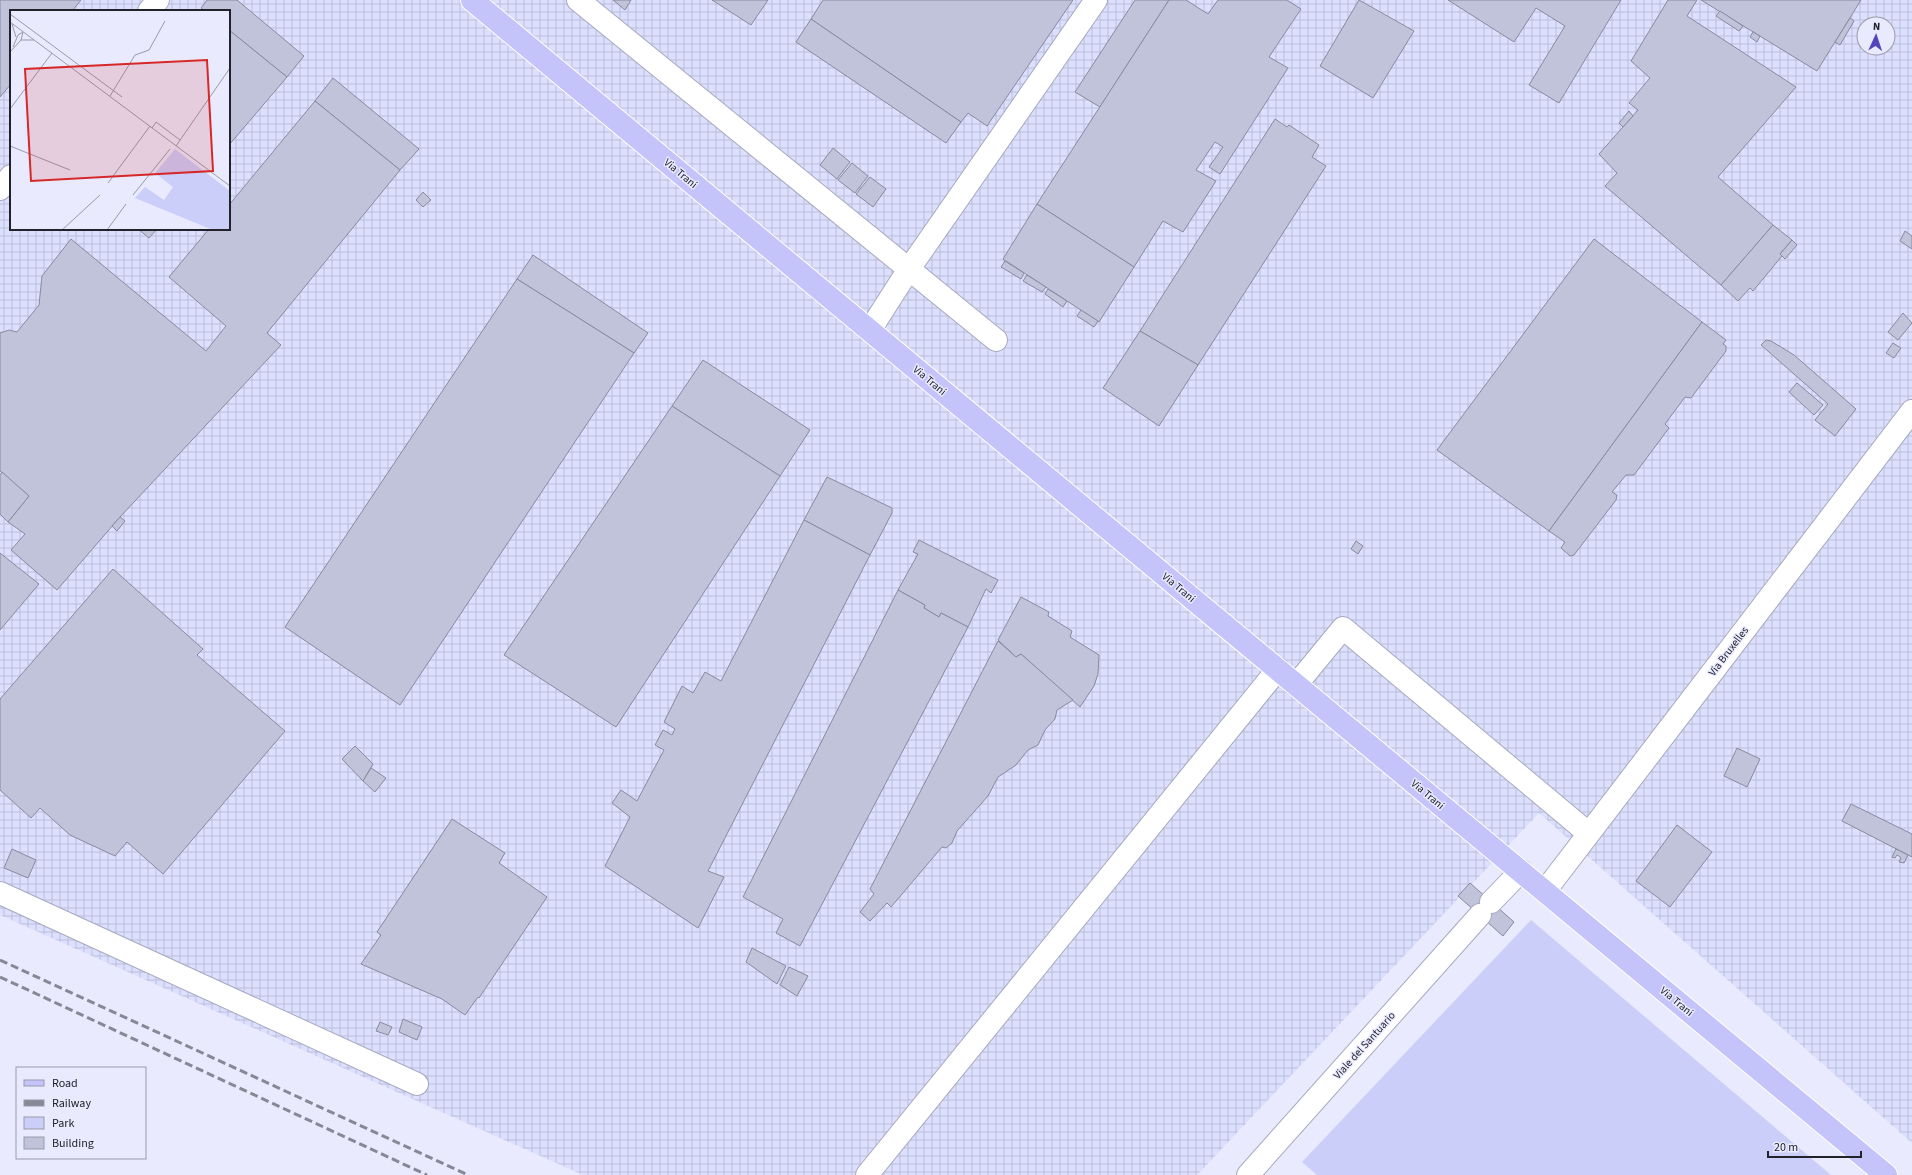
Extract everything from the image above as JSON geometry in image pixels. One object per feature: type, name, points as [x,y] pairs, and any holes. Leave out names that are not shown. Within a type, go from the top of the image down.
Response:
[{"type":"main road","name":"Via Trani","points":[[472,0],[1886,1175]]},
{"type":"street","points":[[150,10],[158,0]]},
{"type":"street","points":[[578,0],[996,340]]},
{"type":"street","points":[[870,330],[909,270],[1096,0]]},
{"type":"street","points":[[0,189],[10,177]]},
{"type":"street","name":"Via Bruxelles","points":[[1545,891],[1912,411]]},
{"type":"street","points":[[1296,685],[1343,628],[1588,833]]},
{"type":"street","points":[[867,1175],[1278,669]]},
{"type":"street","name":"Viale del Santuario","points":[[1248,1175],[1485,909],[1521,871]]},
{"type":"street","points":[[0,893],[417,1084]]},
{"type":"shaded area","points":[[0,0],[1912,0],[1912,1143],[1539,813],[1197,1175],[583,1175],[0,915]]},
{"type":"green space","points":[[1531,920],[1831,1175],[1317,1175],[1302,1162]]},
{"type":"building","points":[[0,0],[81,0],[73,10],[10,10],[10,85],[0,97]]},
{"type":"building","points":[[207,0],[237,0],[304,56],[287,77],[230,31],[230,10],[204,10],[201,8]]},
{"type":"building","points":[[613,0],[631,0],[625,10]]},
{"type":"building","points":[[712,0],[768,0],[751,25]]},
{"type":"building","points":[[823,0],[1073,0],[987,126],[968,113],[961,122],[811,19]]},
{"type":"building","points":[[1135,0],[1169,0],[1100,107],[1075,92]]},
{"type":"building","points":[[1169,0],[1186,0],[1208,14],[1218,0],[1287,0],[1301,9],[1269,57],[1288,68],[1220,174],[1209,167],[1223,147],[1215,142],[1196,170],[1216,181],[1183,232],[1163,221],[1134,267],[1037,204]]},
{"type":"building","points":[[1359,0],[1414,31],[1373,98],[1320,66]]},
{"type":"building","points":[[1448,0],[1621,0],[1559,103],[1529,85],[1565,26],[1536,8],[1514,42]]},
{"type":"building","points":[[1668,0],[1697,0],[1687,16],[1796,87],[1718,177],[1773,225],[1721,285],[1605,186],[1617,173],[1599,154],[1638,110],[1629,103],[1650,78],[1631,61]]},
{"type":"building","points":[[1701,0],[1861,0],[1817,71]]},
{"type":"building","points":[[1720,11],[1743,26],[1739,31],[1716,16]]},
{"type":"building","points":[[1850,18],[1854,21],[1840,45],[1835,42]]},
{"type":"building","points":[[811,19],[961,122],[946,143],[796,42]]},
{"type":"building","points":[[230,31],[287,77],[230,144]]},
{"type":"building","points":[[1753,32],[1760,36],[1757,42],[1750,37]]},
{"type":"building","points":[[333,78],[419,149],[400,170],[315,101]]},
{"type":"building","points":[[315,101],[400,170],[267,333],[281,345],[120,517],[57,590],[11,550],[25,534],[8,522],[29,496],[0,471],[0,333],[9,330],[17,332],[39,305],[42,276],[71,239],[206,351],[226,326],[169,277],[208,230],[230,230],[230,204]]},
{"type":"building","points":[[1629,111],[1633,116],[1623,127],[1619,123]]},
{"type":"building","points":[[1275,119],[1287,127],[1289,125],[1319,145],[1312,157],[1326,166],[1198,365],[1140,331]]},
{"type":"building","points":[[833,148],[850,162],[837,179],[820,165]]},
{"type":"building","points":[[852,163],[868,176],[855,193],[838,180]]},
{"type":"building","points":[[870,177],[886,189],[873,207],[856,194]]},
{"type":"building","points":[[423,192],[431,200],[423,207],[416,200]]},
{"type":"building","points":[[1037,204],[1134,267],[1099,322],[1003,259]]},
{"type":"building","points":[[1773,225],[1792,240],[1780,254],[1782,256],[1753,291],[1750,288],[1738,301],[1721,285]]},
{"type":"building","points":[[139,230],[156,230],[149,238]]},
{"type":"building","points":[[1905,231],[1912,236],[1912,249],[1900,241]]},
{"type":"building","points":[[1594,239],[1702,322],[1549,531],[1437,450]]},
{"type":"building","points":[[1792,240],[1797,245],[1785,259],[1780,254]]},
{"type":"building","points":[[533,255],[648,333],[634,353],[517,279]]},
{"type":"building","points":[[1005,261],[1024,273],[1021,279],[1001,267]]},
{"type":"building","points":[[1027,275],[1046,287],[1042,292],[1023,281]]},
{"type":"building","points":[[517,279],[634,353],[400,705],[285,627]]},
{"type":"building","points":[[1048,289],[1067,301],[1063,307],[1045,294]]},
{"type":"building","points":[[1081,310],[1098,321],[1094,327],[1077,316]]},
{"type":"building","points":[[1903,313],[1912,323],[1898,340],[1888,332]]},
{"type":"building","points":[[1702,322],[1726,340],[1723,344],[1726,346],[1726,351],[1691,398],[1685,397],[1665,424],[1669,428],[1634,475],[1626,475],[1612,492],[1617,495],[1616,500],[1574,555],[1570,556],[1561,548],[1565,542],[1549,531]]},
{"type":"building","points":[[1140,331],[1198,365],[1159,426],[1103,388]]},
{"type":"building","points":[[1766,340],[1771,341],[1794,355],[1856,409],[1835,436],[1815,420],[1828,404],[1761,345]]},
{"type":"building","points":[[1893,343],[1901,348],[1894,358],[1886,353]]},
{"type":"building","points":[[703,360],[810,430],[780,476],[672,406]]},
{"type":"building","points":[[1797,383],[1823,405],[1814,415],[1789,392]]},
{"type":"building","points":[[672,406],[780,476],[616,727],[504,655]]},
{"type":"building","points":[[2,472],[29,496],[8,522],[0,514],[0,475]]},
{"type":"building","points":[[827,477],[892,508],[892,513],[870,555],[804,520]]},
{"type":"building","points":[[120,517],[125,521],[117,531],[112,526]]},
{"type":"building","points":[[804,520],[870,555],[708,871],[724,877],[698,928],[605,866],[630,817],[612,803],[621,790],[637,801],[664,750],[655,745],[663,730],[672,735],[675,729],[664,722],[682,686],[693,693],[705,672],[721,681]]},
{"type":"building","points":[[919,540],[998,580],[991,593],[986,589],[968,627],[941,613],[939,617],[924,608],[925,605],[898,590],[918,554],[913,552]]},
{"type":"building","points":[[1356,541],[1363,546],[1358,554],[1351,549]]},
{"type":"building","points":[[0,553],[39,584],[0,630]]},
{"type":"building","points":[[113,569],[203,649],[197,655],[285,731],[163,874],[127,842],[115,856],[70,835],[40,808],[31,818],[0,790],[0,699]]},
{"type":"building","points":[[898,590],[925,605],[924,608],[939,617],[941,613],[968,627],[800,946],[776,933],[783,919],[743,897]]},
{"type":"building","points":[[1021,597],[1049,612],[1048,616],[1072,631],[1070,637],[1099,655],[1098,674],[1094,686],[1080,707],[1021,654],[1016,657],[998,640]]},
{"type":"building","points":[[998,641],[1016,657],[1021,654],[1073,700],[1057,710],[1055,719],[1045,730],[1038,745],[1028,750],[1016,765],[998,777],[988,796],[957,831],[952,843],[946,848],[942,847],[891,907],[887,903],[870,921],[860,912],[874,894],[870,889]]},
{"type":"building","points":[[355,746],[373,764],[363,781],[342,759]]},
{"type":"building","points":[[1737,748],[1760,759],[1747,787],[1724,776]]},
{"type":"building","points":[[371,768],[386,778],[375,792],[363,781]]},
{"type":"building","points":[[1851,804],[1912,834],[1912,857],[1842,821]]},
{"type":"building","points":[[452,819],[505,853],[499,863],[547,897],[479,998],[478,997],[465,1015],[442,999],[361,964],[381,935],[377,932]]},
{"type":"building","points":[[1677,825],[1712,852],[1670,907],[1636,881]]},
{"type":"building","points":[[12,849],[36,860],[28,878],[4,868]]},
{"type":"building","points":[[1896,849],[1908,855],[1904,863],[1899,862],[1901,858],[1897,855],[1895,858],[1892,857]]},
{"type":"building","points":[[1470,883],[1514,922],[1503,936],[1458,896]]},
{"type":"building","points":[[752,948],[786,966],[777,984],[746,962]]},
{"type":"building","points":[[789,967],[808,976],[797,996],[780,985]]},
{"type":"building","points":[[403,1019],[422,1027],[417,1040],[399,1032]]},
{"type":"building","points":[[380,1022],[392,1027],[388,1035],[376,1031]]},
{"type":"railway","points":[[0,960],[468,1175]]},
{"type":"railway","points":[[0,977],[427,1175]]}]
